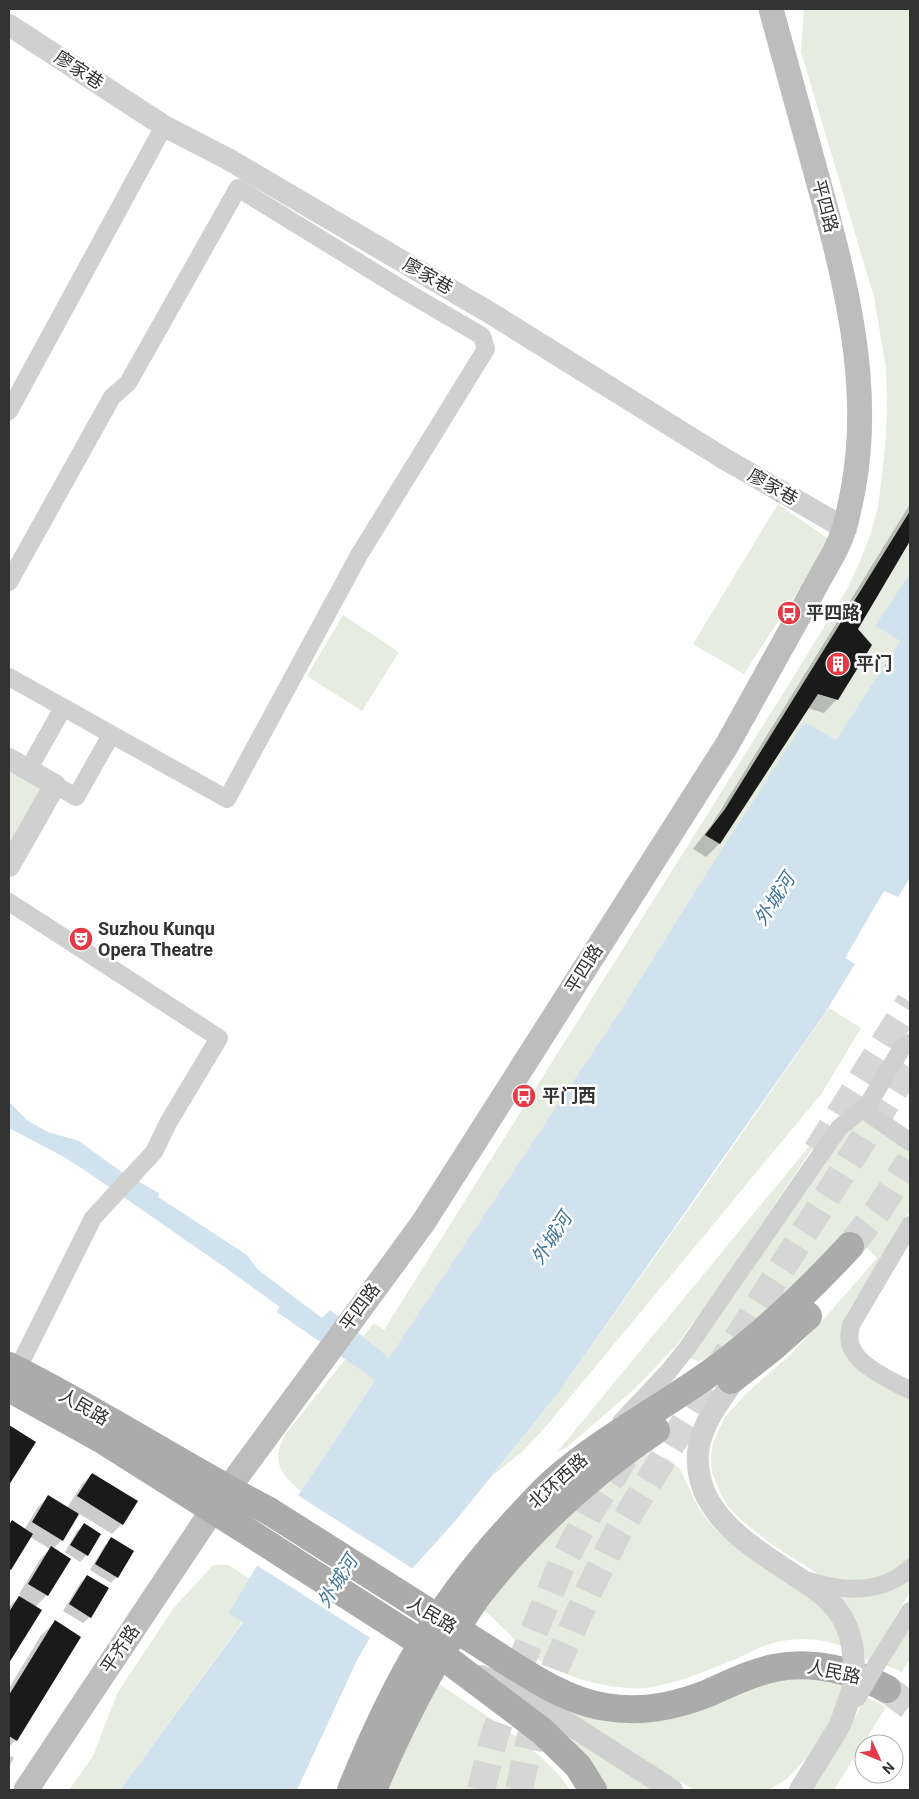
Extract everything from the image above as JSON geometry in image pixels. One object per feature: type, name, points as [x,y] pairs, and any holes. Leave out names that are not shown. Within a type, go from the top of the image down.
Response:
[{"type":"main road","name":"平四路","points":[[220,1499],[322,1361],[356,1311],[423,1223],[726,744],[846,529],[858,463],[860,397],[848,299],[825,206],[771,9]]},
{"type":"main road","name":"北环西路","points":[[351,1790],[396,1689],[431,1627],[460,1585],[524,1512],[552,1484],[594,1450],[725,1362],[857,1252],[840,1284],[802,1322],[737,1376],[601,1469],[566,1498],[510,1557],[478,1596],[428,1675],[409,1709],[373,1790]]},
{"type":"main road","name":"人民路","points":[[11,1375],[55,1389],[220,1499],[253,1535],[453,1663],[549,1737],[578,1766],[593,1790]]},
{"type":"main road","name":"人民路","points":[[220,1499],[269,1511],[550,1687],[569,1696],[605,1707],[639,1709],[674,1704],[772,1668],[813,1665],[845,1671],[867,1679],[882,1676]]},
{"type":"main road","name":"平齐路","points":[[26,1790],[220,1499]]},
{"type":"street","name":"廖家巷","points":[[9,25],[164,126],[228,159],[492,314],[715,453],[846,529]]},
{"type":"street","points":[[9,411],[164,126]]},
{"type":"street","points":[[9,582],[112,396],[128,383],[238,188],[482,336],[486,348],[359,555],[227,799],[9,677]]},
{"type":"street","points":[[28,770],[63,708]]},
{"type":"street","points":[[9,759],[76,797],[111,734]]},
{"type":"street","points":[[9,866],[54,785]]},
{"type":"street","points":[[9,902],[219,1038],[168,1123],[154,1152],[93,1218],[11,1375]]},
{"type":"street","points":[[594,1450],[669,1371],[730,1288],[839,1128],[869,1102],[907,1052]]},
{"type":"street","points":[[869,1102],[870,1112],[874,1117],[910,1142]]},
{"type":"street","points":[[907,1390],[866,1364],[854,1353],[849,1339],[851,1325],[910,1225]]},
{"type":"street","points":[[737,1376],[715,1409],[702,1434],[698,1455],[698,1476],[708,1500],[723,1521],[753,1546],[829,1599],[836,1607],[848,1631],[854,1654],[854,1696],[840,1725],[806,1782],[801,1782],[789,1790]]},
{"type":"street","points":[[800,1578],[828,1587],[844,1589],[866,1588],[881,1585],[902,1575],[910,1568]]},
{"type":"street","points":[[854,1696],[882,1676],[910,1611]]},
{"type":"street","points":[[453,1663],[518,1692],[672,1790]]},
{"type":"shaded area","points":[[804,9],[910,9],[910,573],[875,626],[900,641],[836,740],[804,723],[709,869],[624,1005],[301,1491],[283,1473],[278,1460],[285,1435],[374,1323],[384,1330],[804,660],[847,589],[870,536],[878,507],[886,437],[886,368],[874,297],[801,52]]},
{"type":"shaded area","points":[[778,504],[827,538],[814,566],[744,674],[693,644]]},
{"type":"shaded area","points":[[343,615],[399,652],[362,711],[307,676]]},
{"type":"shaded area","points":[[9,772],[45,791],[9,857]]},
{"type":"shaded area","points":[[829,1008],[861,1028],[822,1093],[543,1430],[522,1452],[492,1476],[558,1393]]},
{"type":"shaded area","points":[[835,1115],[717,1290],[675,1347],[633,1390],[566,1448],[557,1452]]},
{"type":"shaded area","points":[[863,1116],[910,1146],[910,1212],[850,1308],[841,1332],[841,1344],[845,1354],[910,1398],[910,1560],[901,1568],[873,1581],[828,1579],[774,1546],[729,1508],[722,1497],[712,1472],[711,1458],[713,1443],[725,1417],[748,1392],[792,1353],[877,1258],[847,1230],[777,1300],[721,1349],[708,1358],[698,1361],[689,1358],[838,1139]]},
{"type":"shaded area","points":[[650,1454],[668,1459],[680,1469],[698,1507],[718,1532],[734,1545],[817,1595],[848,1649],[840,1645],[821,1641],[801,1639],[782,1641],[764,1646],[696,1675],[674,1682],[640,1688],[613,1687],[585,1681],[549,1666],[524,1647],[483,1609],[508,1578],[581,1500],[643,1455]]},
{"type":"shaded area","points":[[213,1565],[229,1565],[250,1579],[230,1613],[243,1621],[120,1790],[69,1790],[93,1756],[117,1694],[173,1609]]},
{"type":"shaded area","points":[[910,1575],[910,1592],[869,1661],[862,1656],[829,1591]]},
{"type":"shaded area","points":[[910,1626],[910,1659],[902,1672],[886,1665]]},
{"type":"shaded area","points":[[771,1678],[845,1679],[833,1715],[812,1752],[787,1779],[768,1790],[695,1790],[659,1770],[573,1716],[577,1709]]},
{"type":"shaded area","points":[[438,1683],[527,1745],[544,1760],[570,1790],[388,1790],[423,1711]]},
{"type":"shaded area","points":[[867,1697],[886,1707],[869,1734],[854,1734],[854,1758],[834,1790],[810,1790]]},
{"type":"shaded area","points":[[562,1728],[660,1790],[607,1790],[592,1766],[558,1733]]},
{"type":"water","name":"外城河","points":[[910,573],[910,878],[898,897],[884,891],[845,958],[855,964],[825,1013],[558,1393],[457,1519],[410,1571],[358,1658],[297,1790],[120,1790],[243,1622],[229,1613],[301,1491],[375,1380],[277,1312],[280,1307],[83,1169],[9,1128],[9,1102],[28,1121],[48,1132],[79,1141],[123,1173],[159,1193],[158,1197],[247,1255],[257,1269],[322,1318],[330,1310],[389,1358],[624,1005],[804,722],[836,740],[900,641],[875,626]]},
{"type":"pier","points":[[296,1494],[415,1570],[372,1639],[255,1564]]},
{"type":"building","points":[[910,511],[910,541],[858,629],[872,645],[838,700],[818,694],[720,844],[705,835],[725,809]]},
{"type":"building","points":[[9,1425],[36,1442],[9,1485]]},
{"type":"building","points":[[92,1473],[138,1501],[123,1525],[77,1496]]},
{"type":"building","points":[[48,1495],[79,1514],[63,1541],[32,1522]]},
{"type":"building","points":[[12,1520],[33,1534],[11,1570],[9,1569],[9,1525]]},
{"type":"building","points":[[84,1523],[101,1534],[88,1556],[70,1545]]},
{"type":"building","points":[[111,1537],[134,1551],[118,1578],[95,1564]]},
{"type":"building","points":[[51,1546],[71,1559],[48,1596],[28,1584]]},
{"type":"building","points":[[87,1575],[109,1588],[91,1618],[69,1604]]},
{"type":"building","points":[[19,1596],[42,1610],[9,1663],[9,1612]]},
{"type":"building","points":[[55,1620],[81,1637],[17,1741],[9,1736],[9,1695]]},
{"type":"tunnel","points":[[817,1151],[910,1002]]},
{"type":"tunnel","points":[[519,1790],[530,1739],[555,1668],[592,1584],[618,1532],[696,1404],[910,1065]]},
{"type":"tunnel","points":[[850,1246],[877,1212],[910,1161]]},
{"type":"tunnel","points":[[481,1790],[495,1734],[524,1655],[561,1566],[588,1515],[628,1452]]},
{"type":"tunnel","points":[[887,1689],[910,1706]]},
{"type":"place","name":"平四路","points":[[789,613]]},
{"type":"place","name":"平门","points":[[838,664]]},
{"type":"place","name":"Suzhou Kunqu Opera Theatre","points":[[81,939]]},
{"type":"place","name":"平门西","points":[[524,1096]]}]
